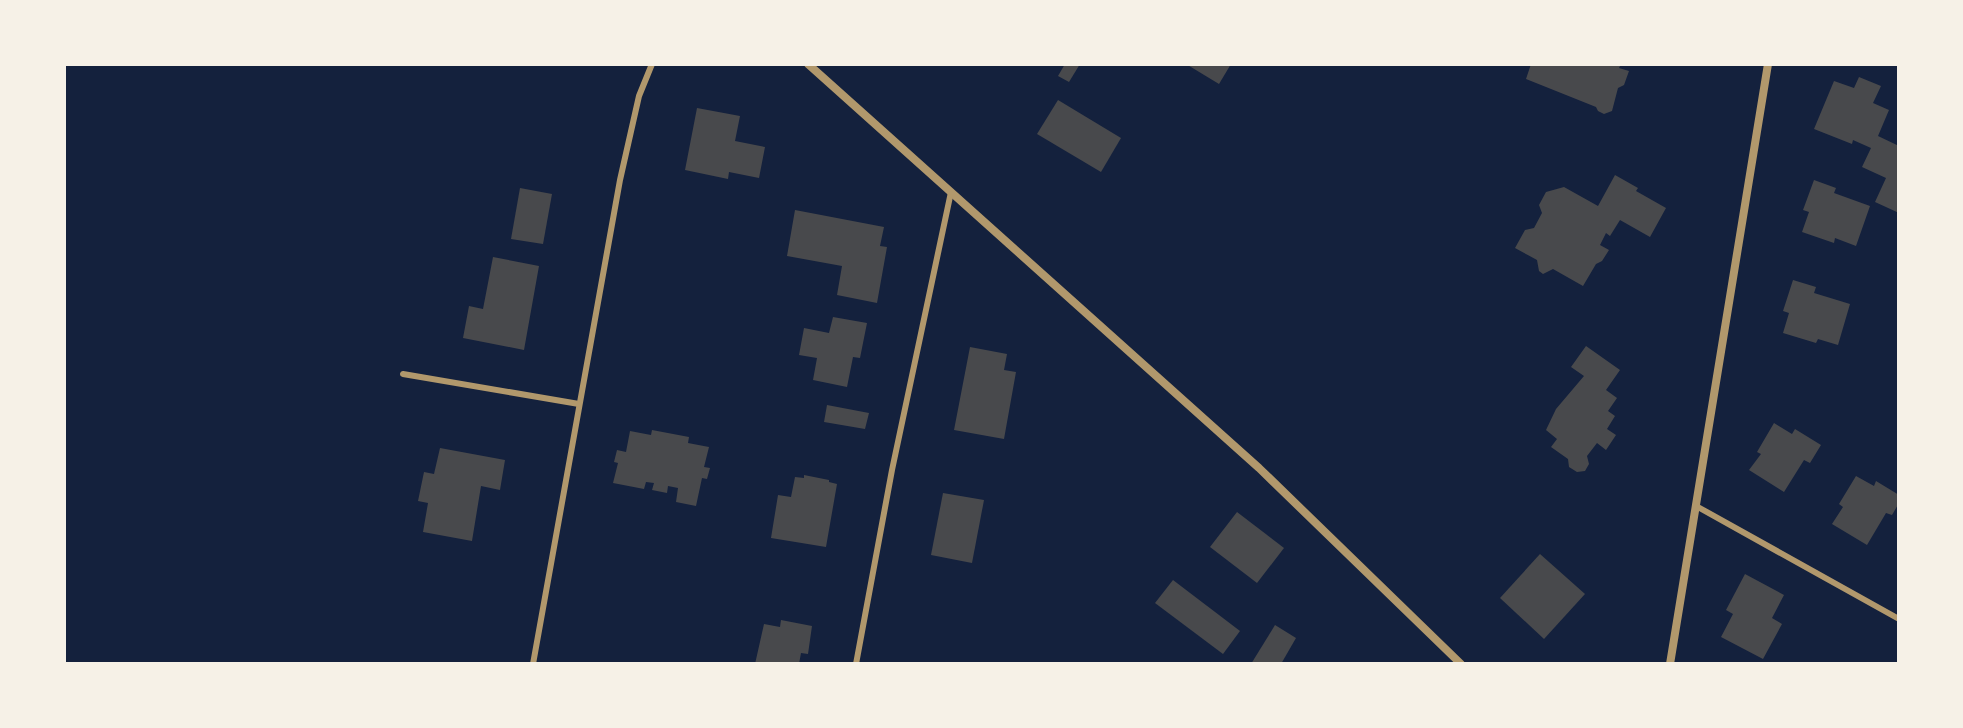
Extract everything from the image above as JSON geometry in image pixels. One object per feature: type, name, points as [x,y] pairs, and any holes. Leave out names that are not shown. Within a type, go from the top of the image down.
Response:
[{"type":"street","points":[[808,64],[1259,468],[1461,664]]},
{"type":"street","points":[[1670,664],[1768,64]]},
{"type":"lane","points":[[533,664],[620,180],[639,96],[652,64]]},
{"type":"lane","points":[[856,664],[892,470],[951,192]]},
{"type":"lane","points":[[403,374],[579,404]]},
{"type":"lane","points":[[1696,506],[1899,619]]},
{"type":"building","points":[[1065,64],[1080,64],[1069,82],[1058,76]]},
{"type":"building","points":[[1186,64],[1231,64],[1219,84]]},
{"type":"building","points":[[1531,64],[1621,64],[1619,68],[1629,71],[1624,85],[1618,88],[1612,111],[1604,114],[1596,107],[1526,79]]},
{"type":"building","points":[[1859,77],[1881,86],[1873,103],[1889,110],[1878,136],[1899,146],[1899,213],[1875,202],[1886,178],[1862,167],[1871,148],[1814,129],[1834,81],[1854,88]]},
{"type":"building","points":[[1058,100],[1121,138],[1101,172],[1037,134]]},
{"type":"building","points":[[697,108],[740,116],[735,141],[765,147],[759,178],[729,172],[728,179],[685,170]]},
{"type":"building","points":[[1615,175],[1666,208],[1650,237],[1620,220],[1610,236],[1606,233],[1600,245],[1609,250],[1583,286],[1553,269],[1543,274],[1539,271],[1537,260],[1515,248],[1525,230],[1534,228],[1542,213],[1539,205],[1546,192],[1564,187],[1598,206]]},
{"type":"building","points":[[1814,180],[1836,188],[1834,193],[1870,206],[1856,246],[1835,238],[1834,243],[1802,232],[1809,212],[1803,210]]},
{"type":"building","points":[[520,188],[552,194],[543,244],[511,239]]},
{"type":"building","points":[[795,210],[884,227],[880,246],[887,247],[877,303],[837,295],[842,266],[787,256]]},
{"type":"building","points":[[493,257],[539,266],[524,350],[463,338],[469,306],[483,309]]},
{"type":"building","points":[[1793,280],[1816,287],[1814,293],[1850,304],[1838,345],[1818,339],[1816,343],[1783,333],[1789,313],[1783,311]]},
{"type":"building","points":[[833,317],[867,323],[860,358],[853,357],[847,387],[813,380],[817,358],[799,355],[804,328],[829,333]]},
{"type":"building","points":[[1586,346],[1620,370],[1606,390],[1617,398],[1608,411],[1615,416],[1607,429],[1616,435],[1606,450],[1597,443],[1587,456],[1589,464],[1585,471],[1577,472],[1569,467],[1568,459],[1551,447],[1557,439],[1546,430],[1556,409],[1584,376],[1571,367]]},
{"type":"building","points":[[970,347],[1007,354],[1004,370],[1016,372],[1004,439],[954,430]]},
{"type":"building","points":[[827,405],[869,413],[865,429],[824,422]]},
{"type":"building","points":[[1774,423],[1792,434],[1795,429],[1821,445],[1810,463],[1804,460],[1784,492],[1749,470],[1761,454],[1757,452]]},
{"type":"building","points":[[652,430],[689,437],[688,443],[709,447],[704,467],[710,468],[707,479],[702,478],[696,506],[676,502],[678,488],[668,486],[667,493],[652,490],[654,483],[646,482],[644,489],[613,483],[618,463],[614,462],[617,450],[626,452],[630,431],[651,435]]},
{"type":"building","points":[[440,448],[505,460],[500,490],[481,486],[472,541],[423,532],[428,503],[418,501],[424,472],[434,474]]},
{"type":"building","points":[[804,475],[837,484],[826,547],[771,538],[778,495],[791,497],[795,477],[804,478]]},
{"type":"building","points":[[1856,476],[1874,486],[1876,481],[1899,495],[1899,503],[1892,515],[1886,513],[1867,545],[1832,524],[1843,507],[1839,504]]},
{"type":"building","points":[[943,493],[984,500],[972,563],[931,555]]},
{"type":"building","points":[[1237,512],[1284,548],[1257,583],[1210,547]]},
{"type":"building","points":[[1540,554],[1585,594],[1544,639],[1500,598]]},
{"type":"building","points":[[1745,574],[1784,595],[1772,618],[1782,624],[1763,659],[1721,637],[1733,614],[1726,610]]},
{"type":"building","points":[[1173,580],[1240,631],[1223,654],[1155,603]]},
{"type":"building","points":[[781,620],[812,626],[808,654],[801,653],[799,664],[755,664],[764,624],[780,627]]},
{"type":"building","points":[[1275,625],[1296,638],[1281,664],[1251,664]]}]
